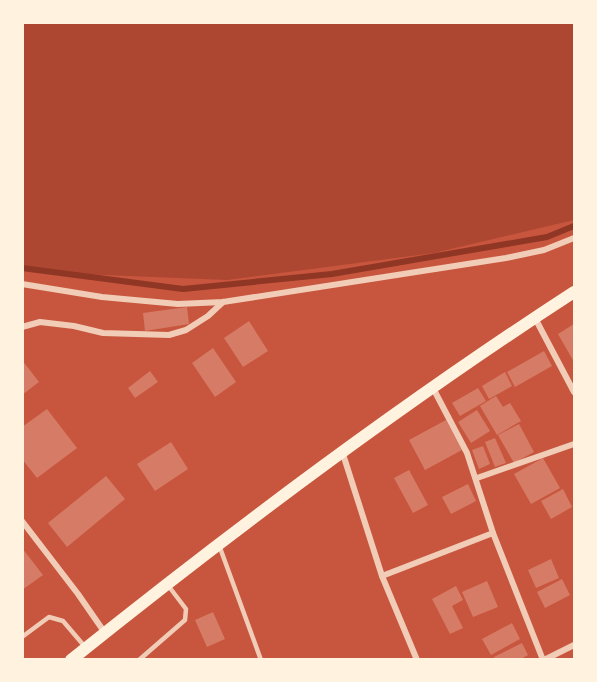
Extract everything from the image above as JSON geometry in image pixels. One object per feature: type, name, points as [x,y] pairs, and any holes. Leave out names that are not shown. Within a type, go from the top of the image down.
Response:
[{"type":"main road","points":[[71,659],[342,451],[574,292]]},
{"type":"street","points":[[22,284],[102,297],[178,304],[223,302],[507,258],[544,250],[574,238]]},
{"type":"street","points":[[22,327],[40,322],[74,326],[103,333],[169,335],[186,330],[208,316],[223,302]]},
{"type":"street","points":[[535,318],[574,392]]},
{"type":"street","points":[[432,388],[467,453],[493,533],[543,660],[574,645]]},
{"type":"street","points":[[477,478],[574,444]]},
{"type":"street","points":[[342,451],[382,576],[417,660]]},
{"type":"street","points":[[22,521],[105,633]]},
{"type":"street","points":[[382,576],[493,533]]},
{"type":"lane","points":[[219,545],[261,660]]},
{"type":"lane","points":[[139,660],[184,620],[186,609],[167,584]]},
{"type":"lane","points":[[22,637],[49,617],[63,621],[86,648]]},
{"type":"shaded area","points":[[23,22],[574,23],[574,220],[434,253],[227,280],[56,273],[23,266]]},
{"type":"building","points":[[187,307],[189,324],[145,331],[143,313]]},
{"type":"building","points":[[249,321],[268,351],[243,367],[224,338]]},
{"type":"building","points":[[574,324],[574,362],[558,334]]},
{"type":"building","points":[[213,348],[236,382],[215,397],[192,363]]},
{"type":"building","points":[[544,351],[552,366],[515,387],[507,372]]},
{"type":"building","points":[[22,360],[39,382],[22,395]]},
{"type":"building","points":[[150,371],[158,382],[135,398],[128,388]]},
{"type":"building","points":[[505,372],[512,386],[489,399],[482,386]]},
{"type":"building","points":[[478,388],[486,401],[460,416],[452,403]]},
{"type":"building","points":[[496,396],[503,407],[510,403],[521,421],[497,435],[480,406]]},
{"type":"building","points":[[47,409],[77,448],[37,478],[22,459],[22,427]]},
{"type":"building","points":[[477,410],[490,431],[471,443],[458,422]]},
{"type":"building","points":[[446,420],[462,450],[425,470],[409,440]]},
{"type":"building","points":[[519,424],[534,452],[514,463],[498,435]]},
{"type":"building","points":[[495,438],[506,463],[495,467],[485,442]]},
{"type":"building","points":[[171,442],[188,469],[155,491],[137,464]]},
{"type":"building","points":[[483,446],[490,464],[479,469],[472,450]]},
{"type":"building","points":[[543,458],[560,488],[531,504],[514,474]]},
{"type":"building","points":[[409,470],[428,505],[413,513],[394,478]]},
{"type":"building","points":[[106,476],[125,499],[67,547],[48,523]]},
{"type":"building","points":[[468,484],[476,501],[451,514],[442,497]]},
{"type":"building","points":[[563,489],[572,507],[551,519],[541,501]]},
{"type":"building","points":[[22,548],[43,575],[22,590]]},
{"type":"building","points":[[551,559],[559,578],[536,588],[528,570]]},
{"type":"building","points":[[562,579],[570,595],[545,608],[537,592]]},
{"type":"building","points":[[487,581],[498,607],[473,617],[462,592]]},
{"type":"building","points":[[456,586],[463,600],[452,606],[463,628],[450,634],[432,599]]},
{"type":"building","points":[[213,612],[225,639],[207,647],[195,620]]},
{"type":"building","points":[[512,623],[520,639],[491,655],[482,639]]},
{"type":"building","points":[[522,643],[528,655],[519,660],[495,660],[494,657]]},
{"type":"waterway","points":[[22,268],[183,289],[332,274],[547,237],[574,226]]}]
